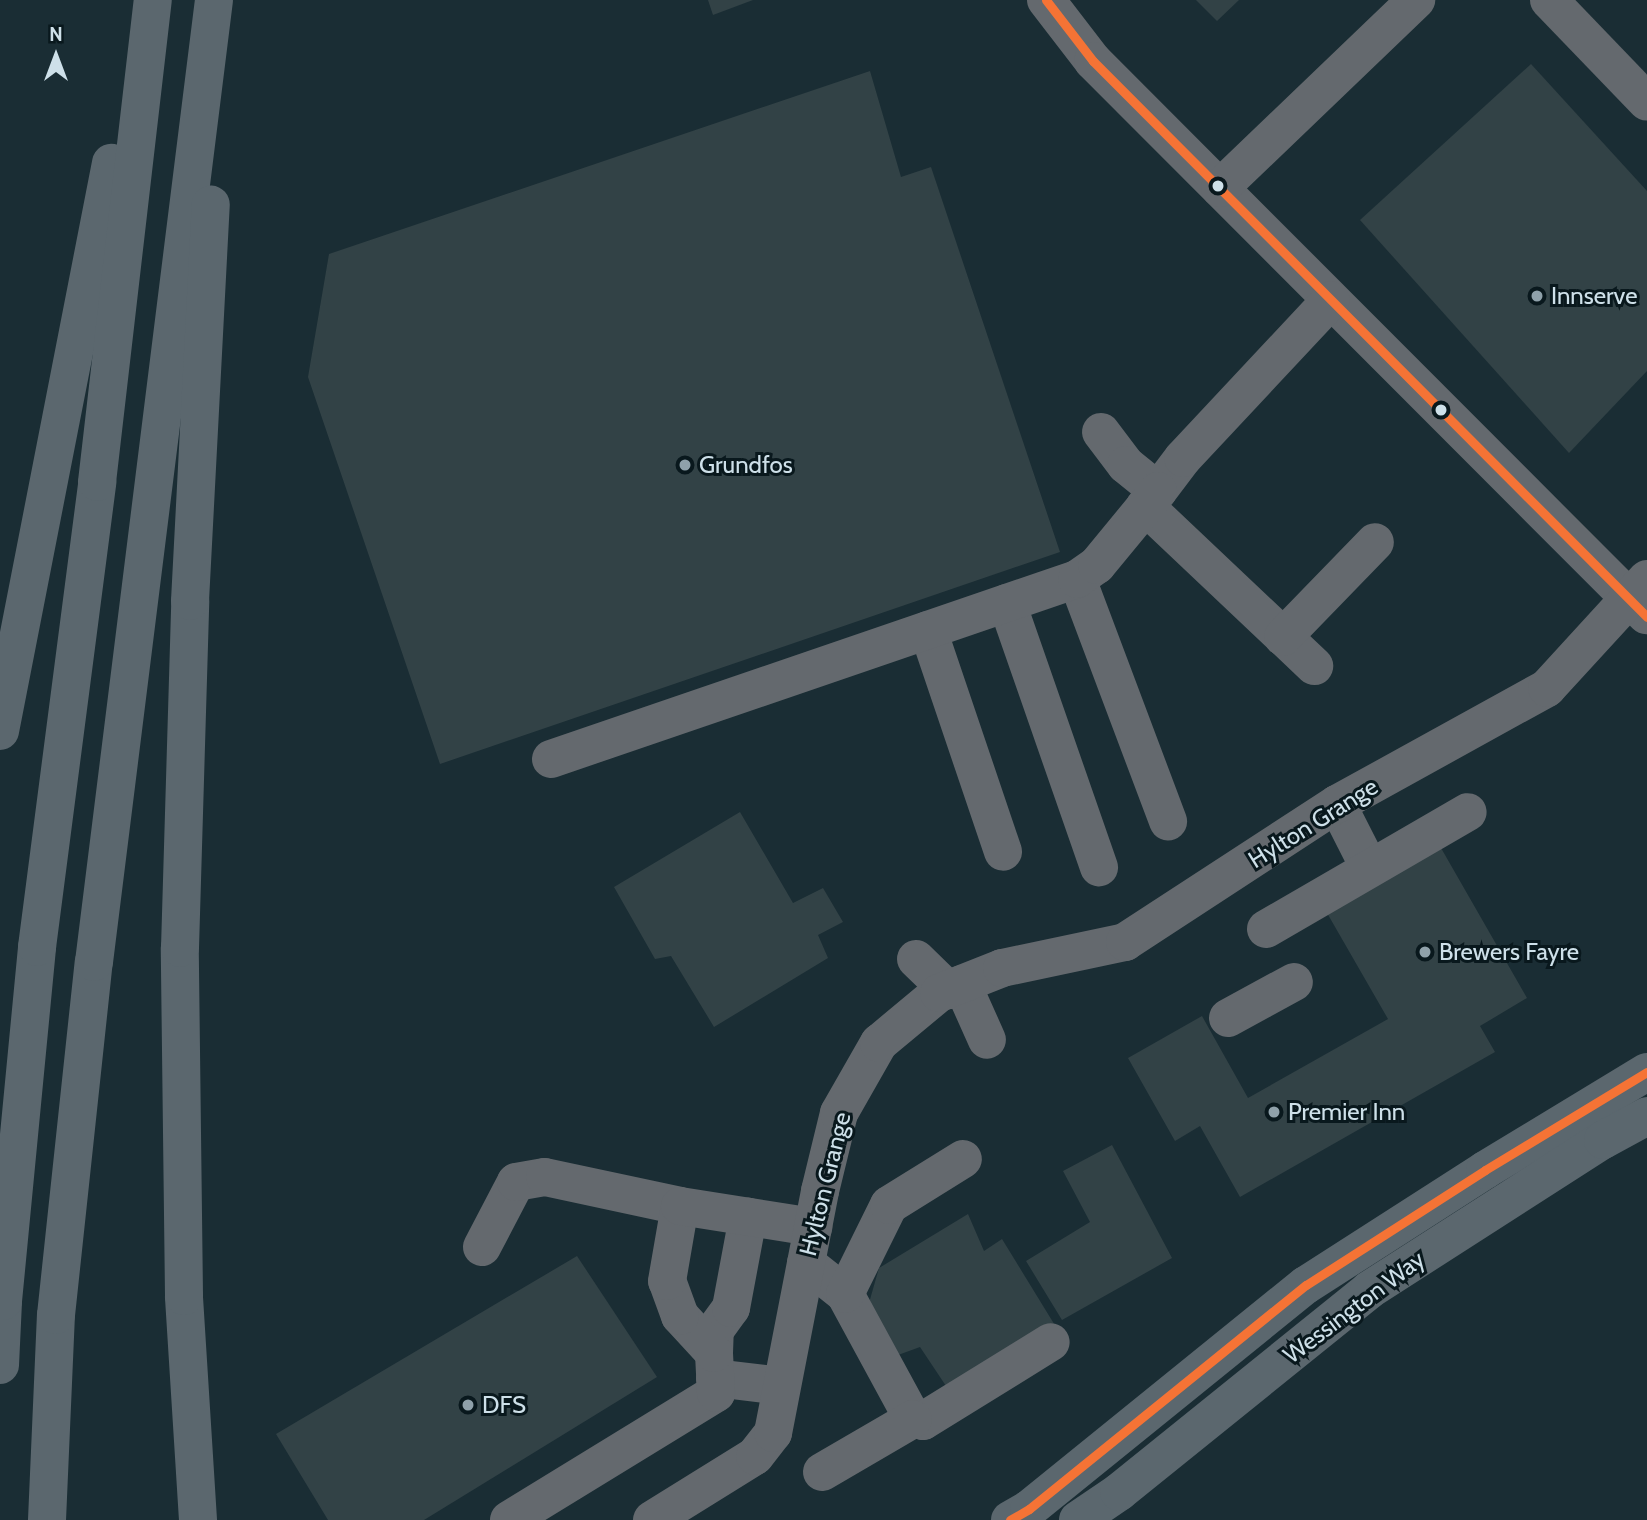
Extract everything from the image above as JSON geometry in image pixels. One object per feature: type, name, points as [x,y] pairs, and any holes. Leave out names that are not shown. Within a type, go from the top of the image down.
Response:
[{"type":"highway","points":[[0,731],[143,0]]},
{"type":"highway","points":[[0,1365],[3,1301],[37,947],[97,482],[153,0]]},
{"type":"highway","points":[[47,1520],[56,1315],[94,962],[214,0]]},
{"type":"highway","points":[[198,1520],[184,1296],[180,948],[190,601],[222,0]]},
{"type":"highway","name":"Wessington Way","points":[[1010,1520],[1029,1509],[1306,1285],[1485,1170],[1647,1072]]},
{"type":"highway","name":"Wessington Way","points":[[1078,1520],[1119,1492],[1369,1290],[1603,1140],[1647,1116]]},
{"type":"street","points":[[1046,0],[1093,61],[1331,300],[1641,598]]},
{"type":"street","points":[[1220,188],[1416,0]]},
{"type":"street","points":[[1549,0],[1647,102]]},
{"type":"street","points":[[551,759],[1077,579],[1097,565],[1183,458],[1331,300]]},
{"type":"street","points":[[1101,432],[1151,498],[1283,638],[1314,667]]},
{"type":"street","points":[[1283,638],[1375,542]]},
{"type":"street","points":[[1077,579],[1168,821]]},
{"type":"street","name":"Hylton Grange","points":[[652,1520],[755,1456],[773,1433],[809,1245],[839,1112],[880,1043],[939,993],[1002,968],[1125,942],[1337,804],[1547,688],[1641,598]]},
{"type":"street","points":[[1007,603],[1099,867]]},
{"type":"street","points":[[928,630],[1003,852]]},
{"type":"street","points":[[1337,804],[1369,867]]},
{"type":"street","points":[[1266,929],[1468,812]]},
{"type":"street","points":[[916,959],[955,987],[986,1040]]},
{"type":"street","points":[[1228,1018],[1294,982]]},
{"type":"street","points":[[845,1294],[888,1205],[963,1159]]},
{"type":"street","points":[[482,1247],[516,1182],[545,1177],[680,1206],[748,1217],[809,1245],[845,1294],[913,1419]]},
{"type":"street","points":[[680,1206],[667,1280],[680,1316],[715,1366],[782,1387]]},
{"type":"street","points":[[509,1520],[716,1393],[715,1331],[731,1308],[748,1217]]},
{"type":"street","points":[[822,1472],[913,1419],[923,1421],[1051,1342]]},
{"type":"building","points":[[708,0],[753,0],[713,15]]},
{"type":"building","points":[[1196,0],[1239,0],[1217,21]]},
{"type":"building","name":"Innserve","points":[[1531,64],[1647,191],[1647,371],[1569,453],[1360,220]]},
{"type":"building","name":"Grundfos","points":[[870,71],[901,177],[931,167],[1060,552],[440,764],[308,377],[329,254]]},
{"type":"building","points":[[740,812],[793,903],[823,888],[843,922],[818,935],[828,958],[714,1027],[671,956],[655,959],[614,887]]},
{"type":"building","points":[[1437,841],[1527,998],[1480,1026],[1495,1052],[1240,1197],[1200,1126],[1175,1141],[1128,1058],[1202,1016],[1248,1098],[1388,1019],[1323,906]]},
{"type":"building","points":[[1112,1145],[1172,1258],[1062,1320],[1026,1261],[1090,1222],[1063,1171]]},
{"type":"building","points":[[968,1214],[984,1251],[1002,1239],[1056,1327],[950,1392],[920,1347],[887,1359],[865,1317],[879,1268]]},
{"type":"building","name":"DFS","points":[[577,1256],[657,1377],[424,1520],[328,1520],[276,1434]]},
{"type":"transit line","points":[[1046,0],[1093,61],[1647,617]]},
{"type":"transit line","points":[[1010,1520],[1029,1509],[1306,1285],[1485,1170],[1647,1072]]},
{"type":"place","name":"Innserve","points":[[1537,296]]},
{"type":"place","name":"Grundfos","points":[[685,465]]},
{"type":"place","name":"Brewers Fayre","points":[[1425,952]]},
{"type":"place","name":"Premier Inn","points":[[1274,1112]]},
{"type":"place","name":"DFS","points":[[468,1405]]}]
